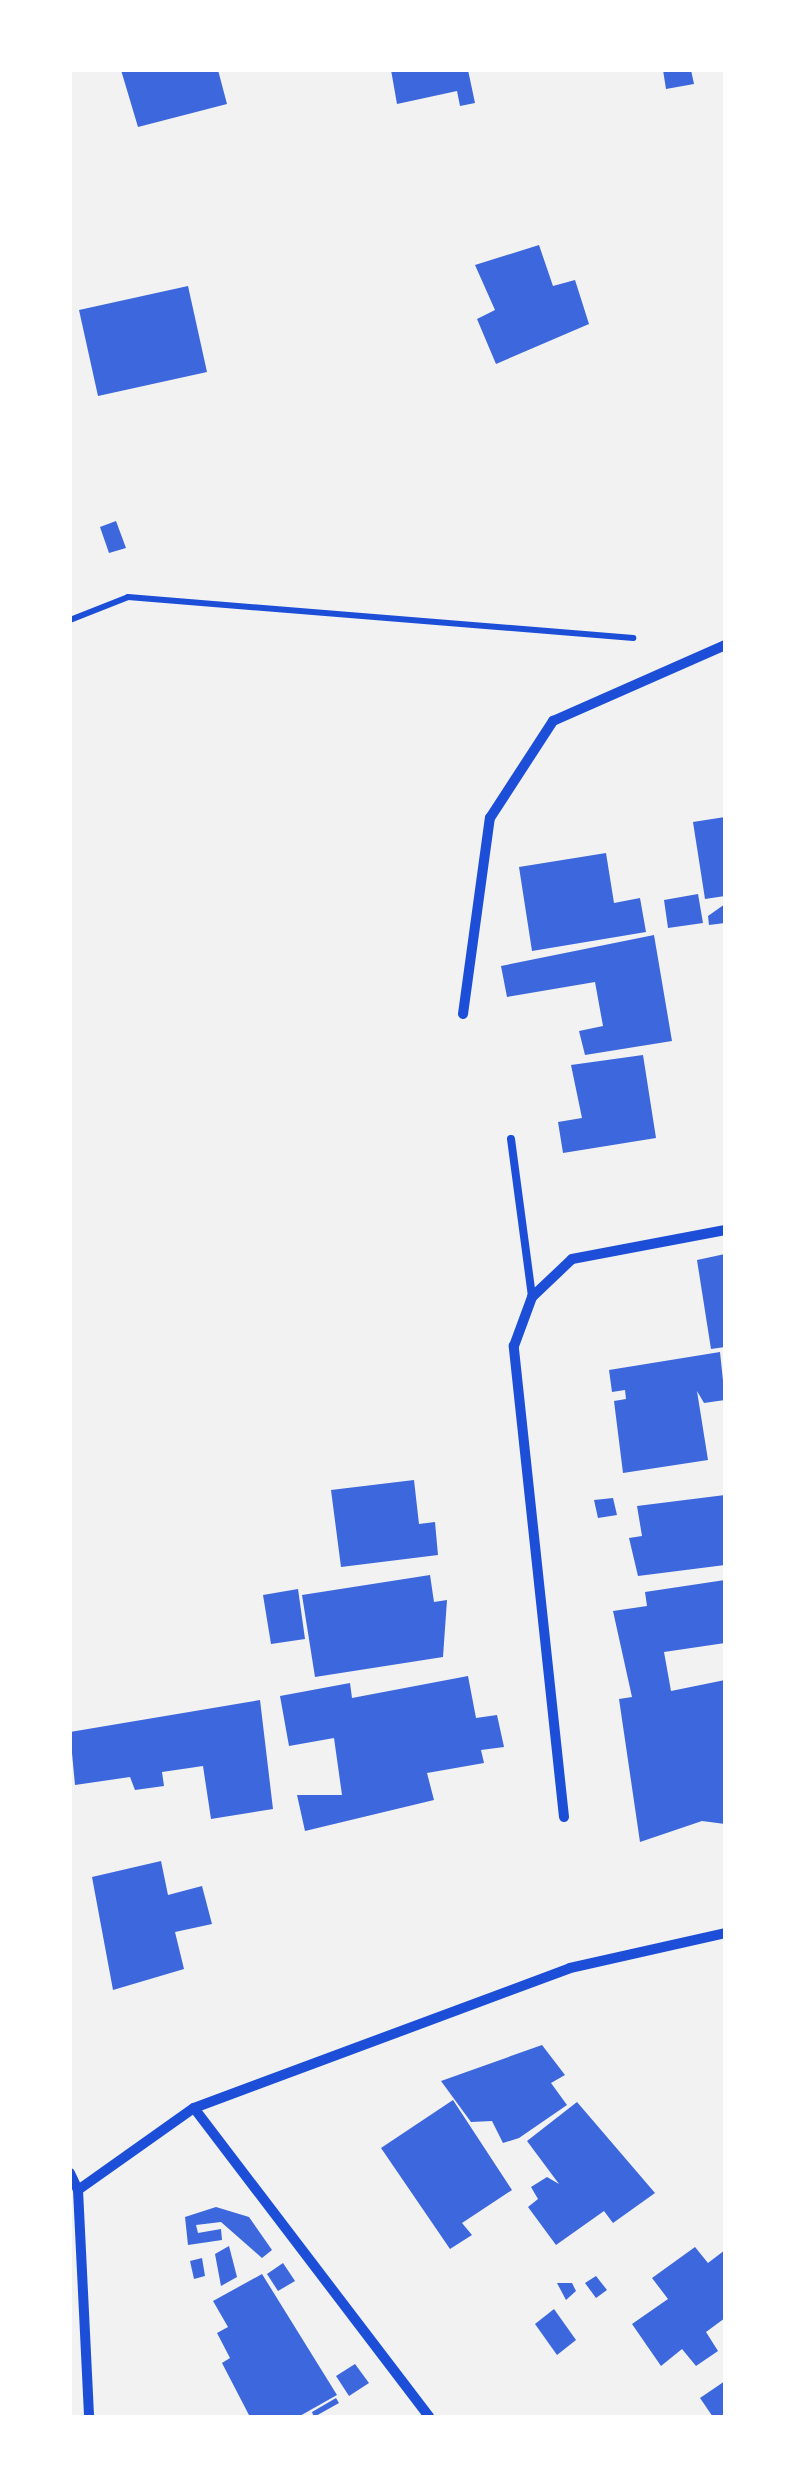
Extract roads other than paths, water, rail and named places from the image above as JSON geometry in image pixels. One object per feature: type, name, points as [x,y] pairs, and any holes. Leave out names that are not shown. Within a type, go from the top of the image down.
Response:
[{"type":"street","points":[[463,1014],[490,818],[553,721],[725,645]]},
{"type":"street","points":[[564,1817],[514,1346],[532,1296],[572,1258],[725,1230]]},
{"type":"street","points":[[78,2190],[194,2108],[570,1968],[725,1933]]},
{"type":"street","points":[[194,2108],[428,2417]]},
{"type":"street","points":[[70,2174],[78,2190],[90,2417]]},
{"type":"lane","points":[[511,1139],[532,1296]]}]
